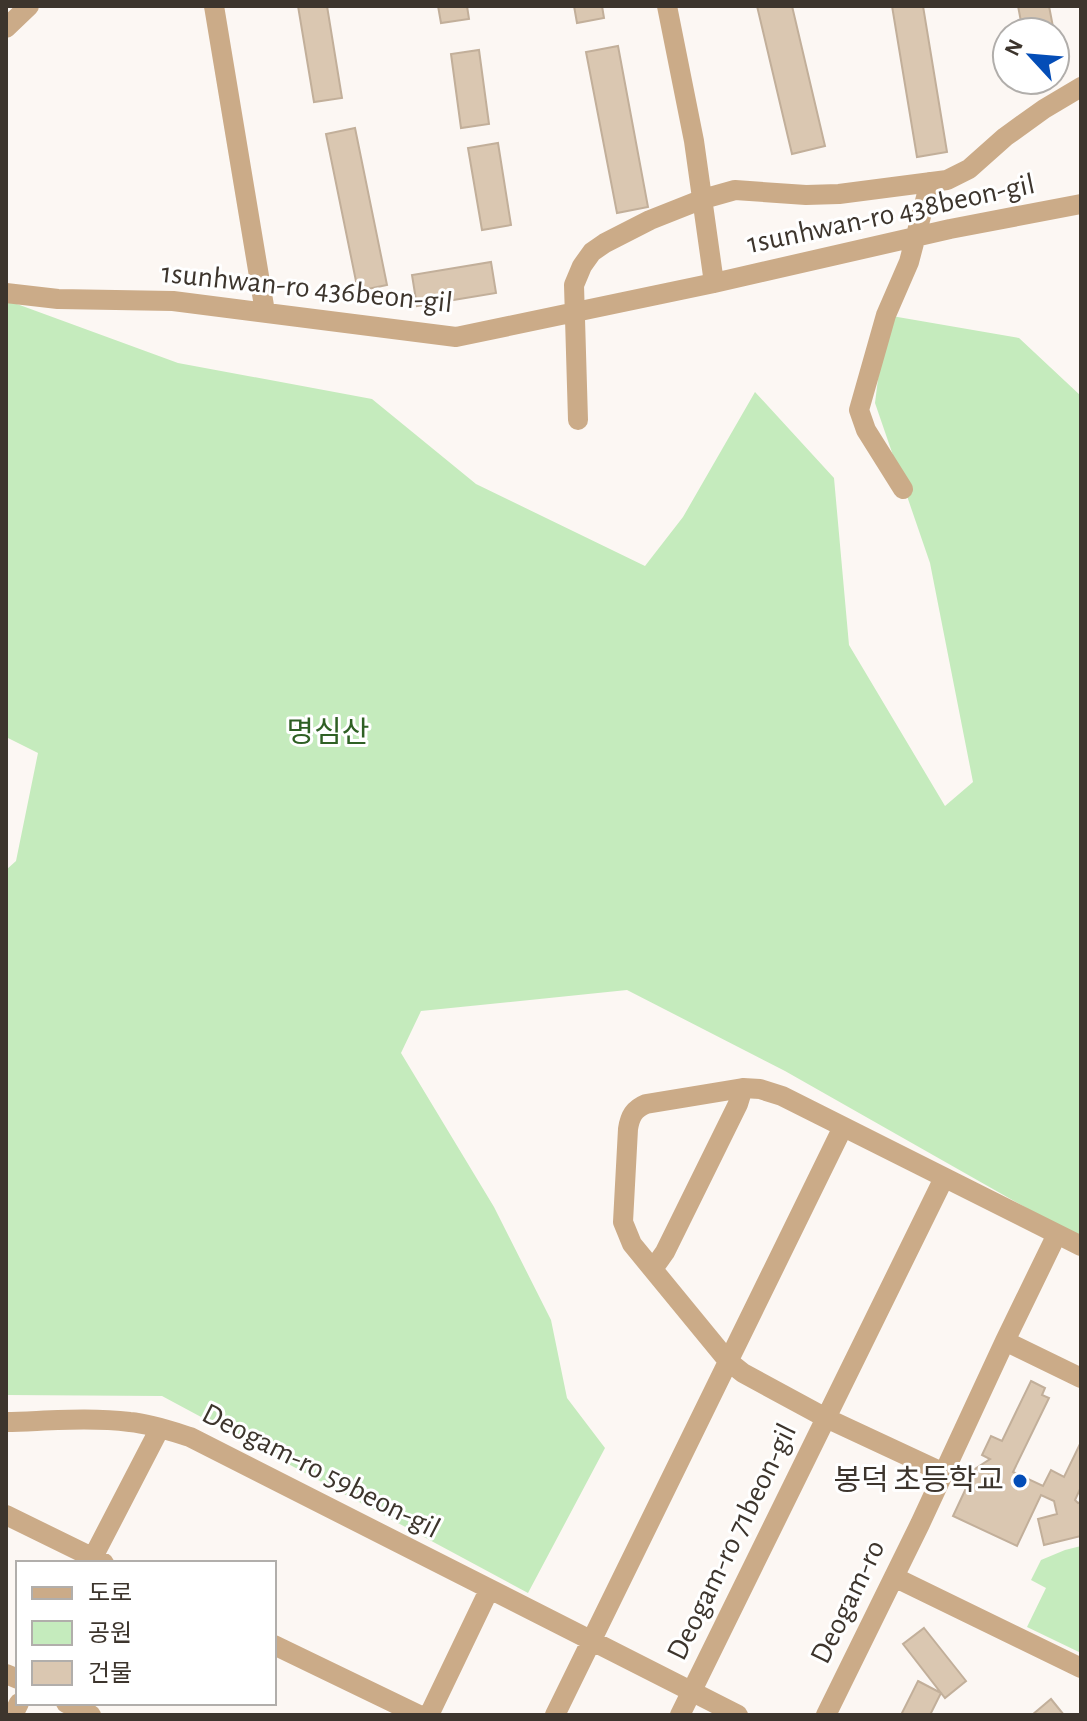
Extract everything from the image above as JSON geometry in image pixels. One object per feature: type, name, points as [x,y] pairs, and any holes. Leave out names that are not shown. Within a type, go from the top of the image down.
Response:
[{"type":"street","points":[[6,28],[29,6]]},
{"type":"street","points":[[214,6],[265,312]]},
{"type":"street","points":[[667,6],[694,141],[714,283]]},
{"type":"street","points":[[578,420],[574,285],[592,252],[605,243],[650,220],[735,190],[839,194],[947,180],[969,169],[1005,137],[1081,87]]},
{"type":"street","points":[[903,489],[866,430],[859,410],[886,315],[909,262],[930,182]]},
{"type":"street","name":"1sunhwan-ro 438beon-gil","points":[[714,283],[916,237],[1081,204]]},
{"type":"street","name":"1sunhwan-ro 436beon-gil","points":[[6,293],[58,299],[173,301],[456,337],[714,283]]},
{"type":"street","points":[[653,1269],[665,1252],[743,1088]]},
{"type":"street","name":"Deogam-ro 71beon-gil","points":[[944,1473],[826,1418],[743,1373],[728,1361],[632,1244],[623,1222],[630,1118],[637,1108],[646,1104],[743,1088],[760,1089],[782,1096],[1081,1246]]},
{"type":"street","points":[[555,1715],[843,1127]]},
{"type":"street","name":"Deogam-ro 71beon-gil","points":[[680,1715],[944,1178]]},
{"type":"street","name":"Deogam-ro","points":[[826,1715],[1057,1234]]},
{"type":"street","points":[[1005,1341],[1081,1378]]},
{"type":"street","name":"Deogam-ro 59beon-gil","points":[[6,1422],[130,1422],[190,1437],[738,1715]]},
{"type":"street","points":[[6,1515],[95,1561],[160,1428]]},
{"type":"street","points":[[894,1577],[1081,1668]]},
{"type":"street","points":[[429,1715],[489,1590]]},
{"type":"street","points":[[276,1646],[419,1715]]},
{"type":"street","points":[[70,1705],[91,1715]]},
{"type":"green space","name":"명심산","points":[[6,300],[178,363],[372,399],[476,484],[645,566],[683,517],[755,392],[834,478],[849,645],[945,806],[973,782],[930,563],[875,403],[886,315],[1019,338],[1081,396],[1081,1239],[785,1071],[627,990],[421,1011],[401,1053],[494,1207],[551,1320],[567,1398],[605,1448],[528,1593],[162,1396],[6,1395],[6,870],[16,861],[38,753],[6,737]]},
{"type":"green space","points":[[1081,1546],[1081,1653],[1027,1627],[1046,1588],[1031,1580],[1041,1560]]},
{"type":"building","points":[[298,6],[327,6],[342,98],[314,102]]},
{"type":"building","points":[[438,6],[467,6],[469,19],[441,23]]},
{"type":"building","points":[[574,6],[602,6],[604,18],[577,23]]},
{"type":"building","points":[[757,6],[792,6],[825,146],[792,154]]},
{"type":"building","points":[[892,6],[923,6],[947,152],[917,157]]},
{"type":"building","points":[[1018,6],[1049,6],[1051,16],[1020,16]]},
{"type":"building","points":[[618,46],[648,207],[617,213],[586,52]]},
{"type":"building","points":[[479,50],[489,124],[461,128],[451,54]]},
{"type":"building","points":[[355,128],[387,285],[358,291],[326,134]]},
{"type":"building","points":[[498,143],[511,225],[482,230],[468,148]]},
{"type":"building","points":[[491,262],[496,293],[417,306],[412,275]]},
{"type":"building","points":[[1031,1381],[1045,1388],[1042,1395],[1049,1398],[1013,1472],[1043,1486],[1051,1470],[1064,1477],[1081,1442],[1081,1487],[1075,1500],[1081,1502],[1081,1536],[1044,1545],[1038,1519],[1057,1514],[1054,1501],[1041,1495],[1017,1546],[953,1516],[975,1469],[990,1459],[982,1455],[991,1436],[1002,1441]]},
{"type":"building","points":[[924,1628],[966,1681],[945,1698],[903,1644]]},
{"type":"building","points":[[918,1681],[941,1693],[930,1715],[901,1715]]},
{"type":"building","points":[[1051,1699],[1064,1715],[1032,1715]]},
{"type":"place","name":"봉덕 초등학교","points":[[1020,1481]]}]
